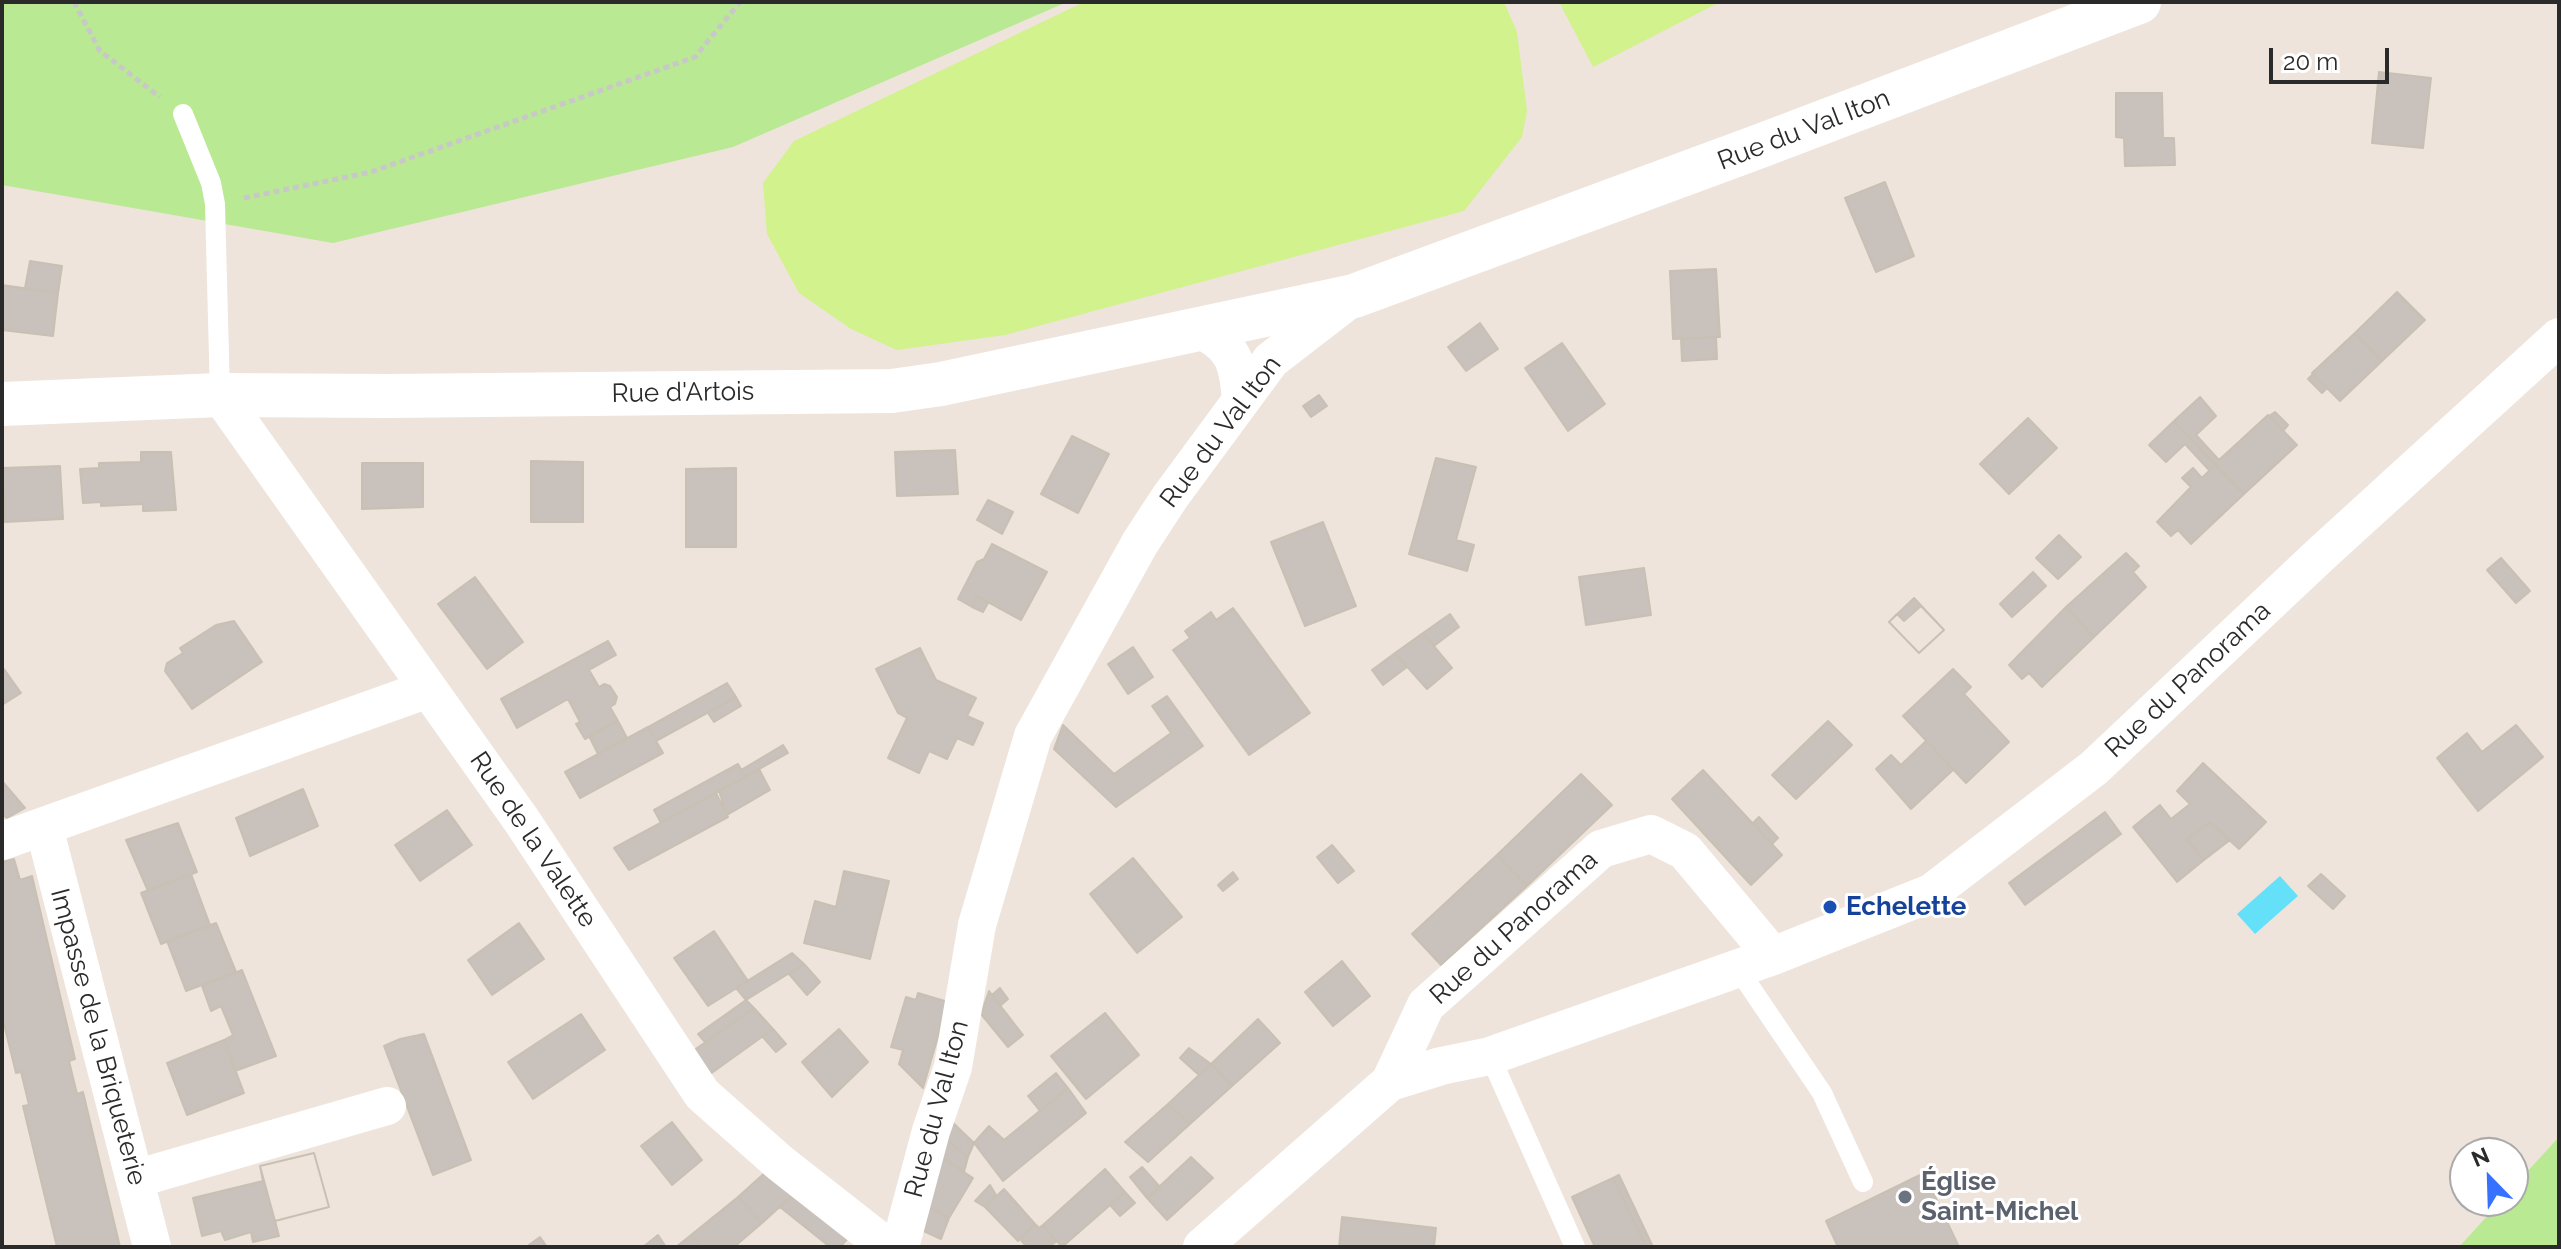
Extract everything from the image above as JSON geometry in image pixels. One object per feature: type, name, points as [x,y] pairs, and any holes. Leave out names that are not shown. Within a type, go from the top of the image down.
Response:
[{"type":"street","name":"Rue du Val Iton","points":[[900,1247],[931,1131],[953,1067],[977,925],[1033,736],[1140,543],[1271,360],[1354,296],[2139,2]]},
{"type":"street","name":"Rue d'Artois","points":[[2,404],[220,395],[892,391],[941,384],[1354,296]]},
{"type":"street","points":[[1198,329],[1218,338],[1235,359],[1241,400]]},
{"type":"street","name":"Rue du Panorama","points":[[1390,1082],[1441,1066],[1490,1056],[1756,962],[1931,893],[2094,768],[2320,555],[2559,337]]},
{"type":"street","name":"Rue de la Valette","points":[[220,395],[245,426],[522,821],[702,1094],[846,1218],[887,1247]]},
{"type":"street","points":[[2,841],[428,689]]},
{"type":"street","name":"Impasse de la Briqueterie","points":[[44,827],[152,1247]]},
{"type":"street","name":"Rue du Panorama","points":[[1202,1247],[1390,1082],[1426,1005],[1601,849],[1651,834],[1685,851],[1756,962]]},
{"type":"street","points":[[135,1179],[387,1106]]},
{"type":"lane","points":[[183,114],[211,183],[215,204],[220,395]]},
{"type":"lane","points":[[1756,962],[1815,1099],[1863,1182]]},
{"type":"lane","points":[[1490,1056],[1575,1247]]},
{"type":"path","points":[[74,2],[100,51],[183,114]]},
{"type":"path","points":[[215,204],[371,172],[695,57],[740,2]]},
{"type":"green space","points":[[2,2],[1067,2],[733,147],[333,243],[2,185]]},
{"type":"green space","points":[[1084,2],[1504,2],[1517,32],[1527,111],[1522,137],[1464,211],[1005,335],[897,350],[851,329],[799,293],[767,234],[763,183],[794,141]]},
{"type":"green space","points":[[1559,2],[1720,2],[1593,67]]},
{"type":"green space","points":[[2559,1137],[2559,1247],[2459,1247],[2486,1217],[2529,1217],[2529,1170]]},
{"type":"water","points":[[2280,876],[2298,896],[2255,934],[2237,914]]},
{"type":"building","points":[[2379,72],[2431,78],[2423,148],[2372,143]]},
{"type":"building","points":[[2116,93],[2162,93],[2163,138],[2174,138],[2175,165],[2125,166],[2124,138],[2116,137]]},
{"type":"building","points":[[1885,182],[1914,256],[1876,272],[1845,198]]},
{"type":"building","points":[[30,261],[62,266],[58,293],[25,288]]},
{"type":"building","points":[[1716,269],[1720,337],[1673,339],[1670,271]]},
{"type":"building","points":[[2,285],[58,293],[53,336],[2,330]]},
{"type":"building","points":[[2397,292],[2425,320],[2382,361],[2355,333]]},
{"type":"building","points":[[1480,323],[1498,349],[1466,371],[1448,347]]},
{"type":"building","points":[[2355,333],[2382,361],[2340,401],[2312,373]]},
{"type":"building","points":[[1716,337],[1717,359],[1682,361],[1681,339]]},
{"type":"building","points":[[1562,343],[1605,404],[1568,431],[1525,368]]},
{"type":"building","points":[[2313,374],[2327,388],[2322,393],[2308,379]]},
{"type":"building","points":[[1319,395],[1327,406],[1311,417],[1303,406]]},
{"type":"building","points":[[2200,397],[2216,416],[2196,435],[2219,460],[2268,415],[2297,445],[2244,494],[2174,421]]},
{"type":"building","points":[[2275,412],[2288,425],[2283,431],[2269,416]]},
{"type":"building","points":[[2028,418],[2057,448],[2009,494],[1980,464]]},
{"type":"building","points":[[2174,421],[2215,465],[2209,470],[2185,444],[2166,462],[2149,445]]},
{"type":"building","points":[[1072,436],[1109,454],[1078,513],[1041,494]]},
{"type":"building","points":[[955,450],[958,494],[897,496],[895,452]]},
{"type":"building","points":[[141,452],[171,452],[176,510],[143,511],[143,504],[101,506],[101,502],[83,503],[80,469],[99,468],[99,463],[141,462]]},
{"type":"building","points":[[1436,458],[1476,467],[1456,540],[1474,545],[1467,571],[1409,554]]},
{"type":"building","points":[[531,461],[583,462],[583,522],[531,522]]},
{"type":"building","points":[[362,463],[423,463],[423,507],[362,509]]},
{"type":"building","points":[[2215,465],[2244,494],[2191,544],[2178,530],[2171,536],[2157,522],[2191,487],[2182,478],[2193,468],[2202,478]]},
{"type":"building","points":[[60,466],[63,519],[5,522],[3,468]]},
{"type":"building","points":[[736,468],[736,547],[686,547],[686,469]]},
{"type":"building","points":[[988,500],[1013,512],[1002,534],[977,520]]},
{"type":"building","points":[[1323,522],[1356,606],[1305,626],[1271,542]]},
{"type":"building","points":[[2059,535],[2081,557],[2058,579],[2036,558]]},
{"type":"building","points":[[992,544],[1047,572],[1021,620],[977,596],[972,607],[958,599],[977,562],[984,559]]},
{"type":"building","points":[[2126,553],[2139,566],[2133,572],[2146,587],[2094,637],[2066,607]]},
{"type":"building","points":[[2501,558],[2530,591],[2516,603],[2487,570]]},
{"type":"building","points":[[1644,568],[1651,615],[1586,625],[1579,577]]},
{"type":"building","points":[[2033,572],[2046,586],[2012,617],[2000,604]]},
{"type":"building","points":[[475,577],[523,642],[487,669],[438,604]]},
{"type":"building","points":[[977,596],[988,603],[983,612],[972,607]]},
{"type":"building","points":[[1914,598],[1944,630],[1919,653],[1889,622]]},
{"type":"building","points":[[1921,606],[1944,630],[1919,653],[1889,622],[1897,614],[1904,621]]},
{"type":"building","points":[[2066,607],[2094,637],[2042,687],[2029,673],[2022,679],[2009,665]]},
{"type":"building","points":[[1233,608],[1310,713],[1249,755],[1173,650],[1190,638],[1185,631],[1211,612],[1216,620]]},
{"type":"building","points":[[1450,614],[1459,627],[1434,646],[1423,633]]},
{"type":"building","points":[[234,621],[262,662],[192,709],[165,671],[167,663],[183,653],[180,648],[216,625]]},
{"type":"building","points":[[1423,633],[1452,668],[1427,689],[1395,653]]},
{"type":"building","points":[[608,641],[616,655],[589,670],[599,687],[604,684],[610,686],[617,697],[610,707],[618,721],[585,739],[576,724],[580,722],[568,699],[517,728],[501,699]]},
{"type":"building","points":[[1133,647],[1153,677],[1128,694],[1108,664]]},
{"type":"building","points":[[920,648],[936,680],[976,698],[967,716],[983,723],[973,745],[957,738],[947,759],[929,751],[919,773],[888,758],[907,718],[898,713],[876,669]]},
{"type":"building","points":[[1395,653],[1407,667],[1383,685],[1372,670]]},
{"type":"building","points":[[1953,669],[1971,687],[1964,694],[2009,742],[1966,783],[1903,716]]},
{"type":"building","points":[[2,670],[21,693],[2,705]]},
{"type":"building","points":[[727,683],[736,697],[656,741],[648,727]]},
{"type":"building","points":[[1167,696],[1203,746],[1116,807],[1054,749],[1063,725],[1114,774],[1171,733],[1152,706]]},
{"type":"building","points":[[736,697],[741,706],[714,722],[708,713]]},
{"type":"building","points":[[618,721],[627,738],[598,754],[589,736]]},
{"type":"building","points":[[1828,721],[1852,745],[1796,799],[1772,775]]},
{"type":"building","points":[[2516,725],[2543,757],[2478,811],[2437,758],[2467,733],[2482,752]]},
{"type":"building","points":[[648,727],[663,753],[580,798],[565,772]]},
{"type":"building","points":[[1926,741],[1954,769],[1911,809],[1876,769],[1891,755],[1901,765]]},
{"type":"building","points":[[783,745],[788,753],[745,777],[741,770]]},
{"type":"building","points":[[2203,763],[2266,822],[2239,849],[2210,822],[2187,839],[2204,860],[2177,882],[2133,827],[2160,805],[2171,819],[2190,804],[2177,791]]},
{"type":"building","points":[[738,764],[745,777],[661,823],[654,810]]},
{"type":"building","points":[[759,769],[770,790],[727,815],[719,791]]},
{"type":"building","points":[[1703,770],[1782,855],[1751,885],[1672,799]]},
{"type":"building","points":[[1581,774],[1612,805],[1527,886],[1497,855]]},
{"type":"building","points":[[2,781],[25,808],[7,818],[2,814]]},
{"type":"building","points":[[303,789],[318,826],[250,856],[236,818]]},
{"type":"building","points":[[716,793],[728,817],[629,870],[614,848]]},
{"type":"building","points":[[447,810],[472,845],[420,881],[395,845]]},
{"type":"building","points":[[2105,812],[2121,834],[2025,905],[2009,883]]},
{"type":"building","points":[[1759,817],[1778,838],[1772,844],[1753,823]]},
{"type":"building","points":[[2210,822],[2230,840],[2204,860],[2187,839]]},
{"type":"building","points":[[178,823],[197,872],[148,891],[126,840]]},
{"type":"building","points":[[1332,845],[1354,871],[1338,883],[1317,857]]},
{"type":"building","points":[[1497,855],[1527,886],[1441,965],[1412,934]]},
{"type":"building","points":[[1133,858],[1182,917],[1137,953],[1090,894]]},
{"type":"building","points":[[14,859],[20,880],[32,876],[75,1059],[69,1061],[77,1094],[83,1092],[120,1247],[57,1247],[23,1106],[29,1105],[21,1072],[16,1073],[2,1016],[2,862]]},
{"type":"building","points":[[844,871],[889,881],[870,959],[804,943],[815,901],[836,907]]},
{"type":"building","points":[[1233,872],[1238,879],[1223,891],[1218,885]]},
{"type":"building","points":[[191,874],[210,925],[161,944],[141,893]]},
{"type":"building","points":[[2321,874],[2345,896],[2333,909],[2308,886]]},
{"type":"building","points":[[216,923],[236,972],[186,991],[167,941]]},
{"type":"building","points":[[519,923],[544,959],[492,995],[468,960]]},
{"type":"building","points":[[714,931],[748,981],[708,1006],[674,958]]},
{"type":"building","points":[[792,953],[804,964],[746,1000],[736,988]]},
{"type":"building","points":[[1342,961],[1370,996],[1333,1026],[1305,992]]},
{"type":"building","points":[[804,964],[820,982],[807,995],[789,974]]},
{"type":"building","points":[[242,970],[276,1056],[235,1071],[224,1040],[233,1035],[221,1006],[211,1011],[202,986]]},
{"type":"building","points":[[1000,988],[1008,999],[1000,1006],[992,995]]},
{"type":"building","points":[[989,991],[1023,1035],[1008,1047],[981,1014]]},
{"type":"building","points":[[918,993],[948,1002],[923,1088],[899,1064],[903,1050],[891,1047],[906,997],[916,1000]]},
{"type":"building","points":[[746,1000],[754,1008],[705,1042],[698,1034]]},
{"type":"building","points":[[754,1008],[773,1029],[706,1077],[690,1053]]},
{"type":"building","points":[[1105,1013],[1139,1055],[1086,1099],[1051,1056]]},
{"type":"building","points":[[581,1014],[605,1050],[533,1099],[508,1062]]},
{"type":"building","points":[[1258,1019],[1280,1043],[1232,1086],[1211,1064]]},
{"type":"building","points":[[773,1029],[786,1044],[776,1052],[762,1036]]},
{"type":"building","points":[[839,1029],[868,1062],[832,1097],[802,1062]]},
{"type":"building","points":[[424,1034],[471,1160],[433,1175],[384,1046]]},
{"type":"building","points":[[224,1040],[244,1093],[187,1115],[167,1063]]},
{"type":"building","points":[[1189,1048],[1211,1064],[1199,1075],[1180,1058]]},
{"type":"building","points":[[1211,1064],[1232,1086],[1190,1124],[1168,1104]]},
{"type":"building","points":[[1056,1073],[1068,1088],[1040,1111],[1028,1096]]},
{"type":"building","points":[[1068,1088],[1086,1113],[1003,1181],[974,1143],[989,1126],[1004,1140]]},
{"type":"building","points":[[1168,1104],[1190,1124],[1148,1162],[1125,1142]]},
{"type":"building","points":[[948,1118],[974,1143],[968,1157],[943,1137]]},
{"type":"building","points":[[672,1122],[702,1160],[672,1185],[641,1146]]},
{"type":"building","points":[[943,1137],[968,1157],[964,1172],[938,1155]]},
{"type":"building","points":[[314,1153],[329,1207],[275,1221],[279,1236],[253,1242],[251,1232],[225,1240],[221,1231],[202,1236],[193,1198],[263,1181],[260,1166]]},
{"type":"building","points":[[314,1153],[329,1207],[275,1221],[260,1166]]},
{"type":"building","points":[[938,1155],[973,1178],[949,1218],[924,1204]]},
{"type":"building","points":[[1191,1157],[1213,1178],[1167,1220],[1147,1198]]},
{"type":"building","points":[[1142,1167],[1160,1187],[1147,1198],[1130,1177]]},
{"type":"building","points":[[1105,1169],[1125,1192],[1062,1247],[1043,1225]]},
{"type":"building","points":[[768,1170],[796,1192],[762,1223],[738,1197]]},
{"type":"building","name":"Église Saint-Michel","points":[[1924,1173],[1959,1247],[1838,1247],[1826,1221]]},
{"type":"building","points":[[1619,1175],[1653,1247],[1646,1247],[1613,1178]]},
{"type":"building","points":[[1613,1178],[1646,1247],[1595,1247],[1572,1197]]},
{"type":"building","points":[[990,1185],[996,1195],[985,1207],[975,1201]]},
{"type":"building","points":[[1004,1189],[1035,1224],[1018,1241],[985,1207]]},
{"type":"building","points":[[796,1192],[851,1235],[840,1247],[830,1247],[780,1207]]},
{"type":"building","points":[[1125,1192],[1135,1203],[1120,1216],[1110,1205]]},
{"type":"building","points":[[738,1197],[762,1223],[734,1247],[701,1247],[691,1235]]},
{"type":"building","points":[[924,1204],[949,1218],[941,1239],[917,1228]]},
{"type":"building","points":[[1342,1217],[1436,1228],[1434,1247],[1339,1247]]},
{"type":"building","points":[[1035,1224],[1039,1228],[1043,1225],[1057,1241],[1049,1247],[1027,1247],[1020,1239]]},
{"type":"building","points":[[658,1235],[666,1247],[643,1247]]},
{"type":"building","points":[[691,1235],[701,1247],[676,1247]]},
{"type":"building","points":[[540,1237],[547,1247],[526,1247]]},
{"type":"place","name":"Echelette","points":[[1830,907]]},
{"type":"place","name":"Église Saint-Michel","points":[[1905,1197]]}]
